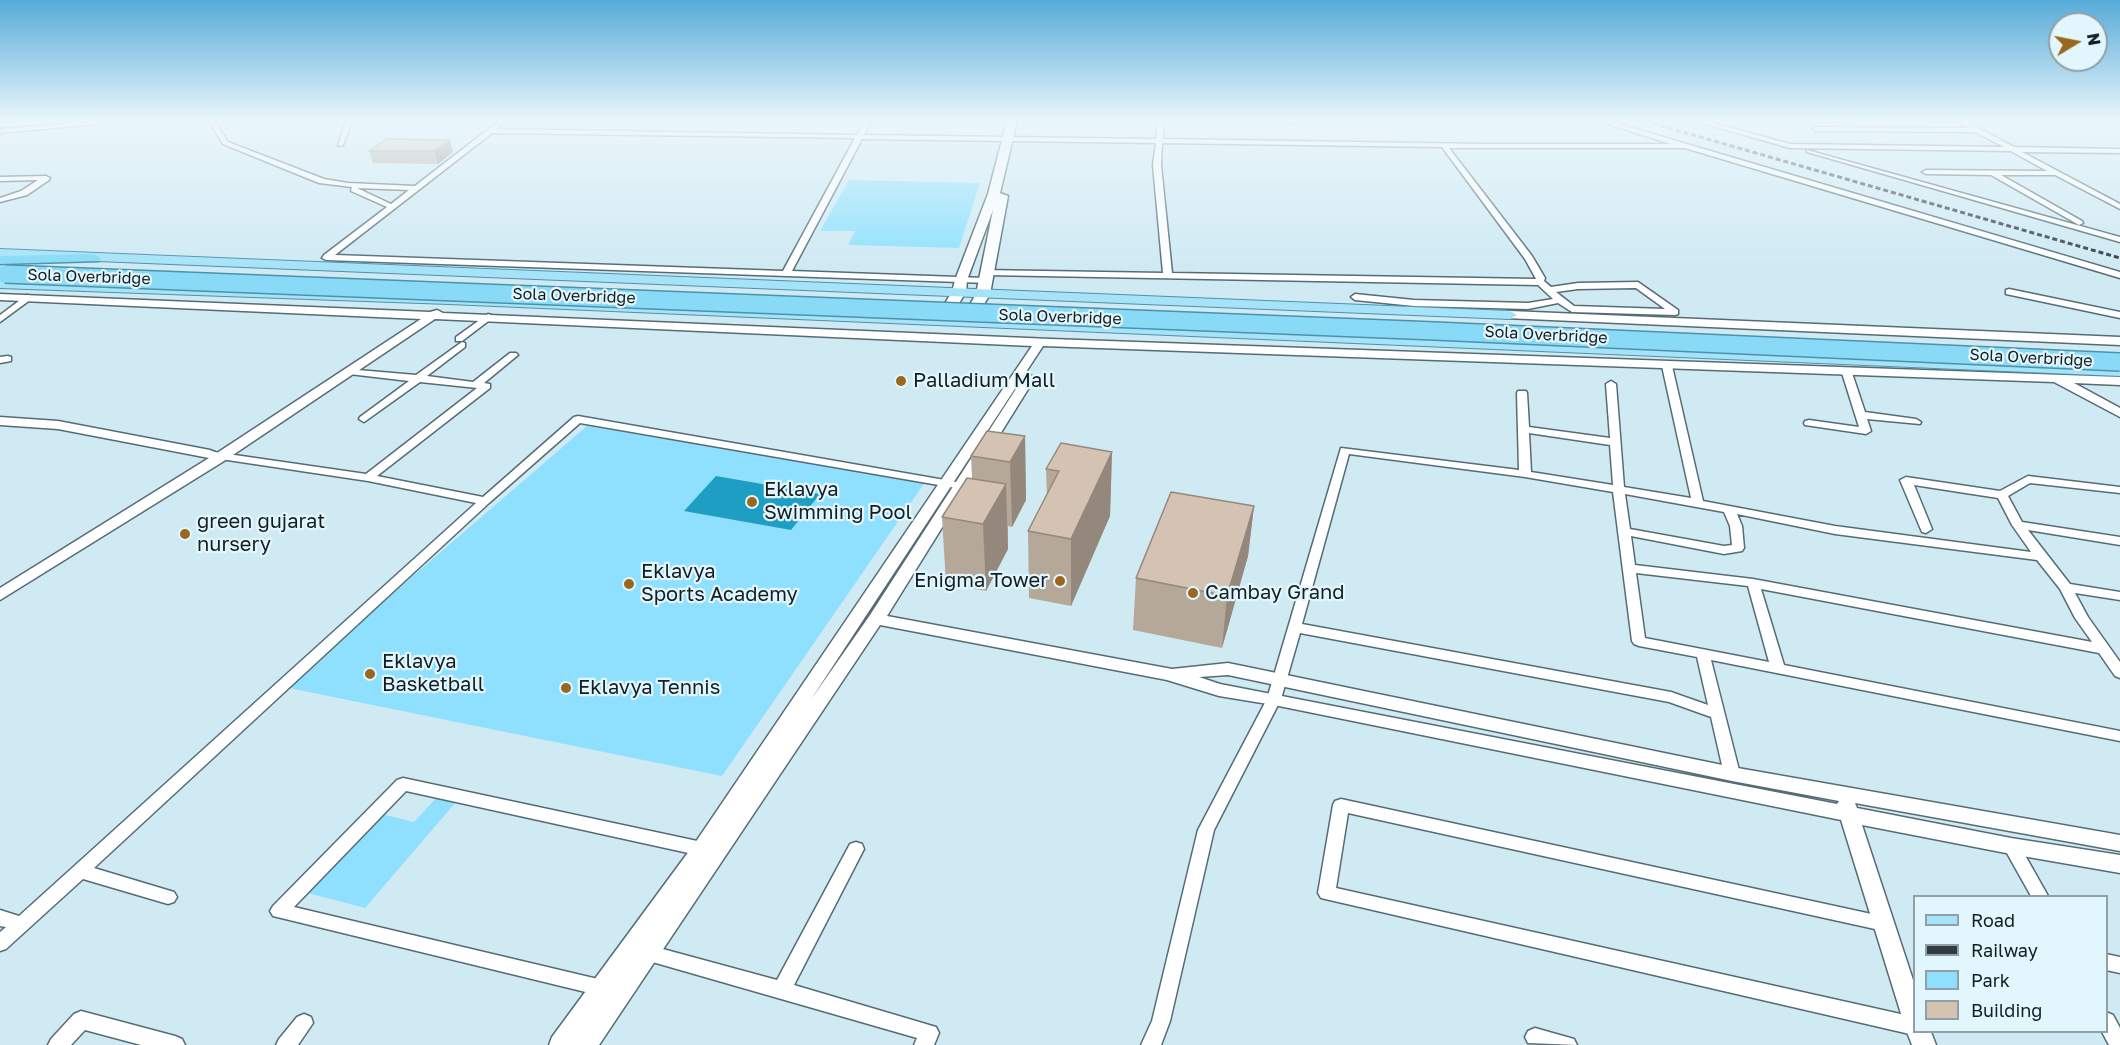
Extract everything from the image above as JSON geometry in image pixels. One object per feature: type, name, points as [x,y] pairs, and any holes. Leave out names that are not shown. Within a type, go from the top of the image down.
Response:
[{"type":"highway","points":[[1,271],[94,258]]},
{"type":"highway","name":"Sola Overbridge","points":[[1,271],[21,264],[2120,351]]},
{"type":"highway","name":"Sola Overbridge","points":[[1,271],[1447,331],[2120,362]]},
{"type":"main road","points":[[941,321],[960,286],[1002,170]]},
{"type":"main road","points":[[967,322],[985,282],[1006,170]]},
{"type":"main road","points":[[0,253],[94,258],[323,261],[960,286],[985,282],[1510,315],[2120,341]]},
{"type":"main road","points":[[1,271],[448,300],[2120,371]]},
{"type":"street","points":[[296,170],[322,181],[348,186],[416,188]]},
{"type":"street","points":[[323,261],[440,170]]},
{"type":"street","points":[[786,274],[842,170]]},
{"type":"street","points":[[1157,170],[1168,276]]},
{"type":"street","points":[[1463,170],[1529,258],[1541,278],[1540,282]]},
{"type":"street","points":[[1766,170],[2120,275]]},
{"type":"street","points":[[1873,170],[2120,240]]},
{"type":"street","points":[[2051,170],[2120,207]]},
{"type":"street","points":[[1926,172],[2057,173]]},
{"type":"street","points":[[1992,172],[2079,224]]},
{"type":"street","points":[[0,179],[46,178],[24,193],[0,200]]},
{"type":"street","points":[[348,186],[392,207]]},
{"type":"street","points":[[323,261],[786,274],[960,286]]},
{"type":"street","points":[[985,282],[1168,276],[1540,282],[1560,300],[1572,309],[1675,312],[1638,285],[1578,286],[1549,290]]},
{"type":"street","points":[[1349,280],[1355,297]]},
{"type":"street","points":[[2009,292],[2120,315]]},
{"type":"street","points":[[0,297],[1018,341],[1847,373],[2120,381]]},
{"type":"street","points":[[1355,297],[1414,303],[1528,306],[1560,300]]},
{"type":"street","points":[[1355,297],[1510,315]]},
{"type":"street","points":[[0,319],[27,298]]},
{"type":"street","points":[[0,586],[349,371],[448,300]]},
{"type":"street","points":[[0,595],[430,314]]},
{"type":"street","points":[[364,419],[419,379],[488,317]]},
{"type":"street","points":[[928,337],[941,321]]},
{"type":"street","points":[[967,322],[967,327],[1008,334],[1018,341]]},
{"type":"street","points":[[561,1045],[702,849],[954,485],[1046,342]]},
{"type":"street","points":[[475,385],[513,355]]},
{"type":"street","points":[[1667,366],[1698,503]]},
{"type":"street","points":[[349,371],[486,386],[368,478]]},
{"type":"street","points":[[1809,423],[1866,431],[1847,373]]},
{"type":"street","points":[[2063,379],[2120,408]]},
{"type":"street","points":[[2063,379],[2120,413]]},
{"type":"street","points":[[1611,384],[1619,491],[1639,641],[2120,736]]},
{"type":"street","points":[[1522,393],[1525,474]]},
{"type":"street","points":[[1861,415],[1916,422]]},
{"type":"street","points":[[0,943],[578,419],[954,485]]},
{"type":"street","points":[[0,420],[58,425],[216,455],[368,478],[485,501]]},
{"type":"street","points":[[1523,429],[1615,441]]},
{"type":"street","points":[[1151,1045],[1161,1021],[1206,830],[1274,699],[1345,450],[1525,474],[1698,503],[1835,530],[2041,557]]},
{"type":"street","points":[[1926,529],[1904,477],[2002,495],[2028,479],[2120,490]]},
{"type":"street","points":[[585,1045],[876,620],[954,485]]},
{"type":"street","points":[[2002,495],[2018,525],[2066,587],[2082,618],[2120,673]]},
{"type":"street","points":[[1624,531],[1724,550],[1738,548],[1736,526],[1729,510]]},
{"type":"street","points":[[2018,525],[2120,541]]},
{"type":"street","points":[[1629,568],[1753,583],[2104,649]]},
{"type":"street","points":[[1753,583],[1778,668]]},
{"type":"street","points":[[2066,587],[2120,596]]},
{"type":"street","points":[[876,620],[1169,674],[1219,690],[1845,804],[2120,843]]},
{"type":"street","points":[[1294,627],[1671,697],[1717,714]]},
{"type":"street","points":[[1703,654],[1732,774]]},
{"type":"street","points":[[1169,674],[1228,669],[1732,774],[2011,846],[2120,864]]},
{"type":"street","points":[[602,988],[279,911],[403,784],[702,849]]},
{"type":"street","points":[[1845,804],[1913,1014]]},
{"type":"street","points":[[1884,923],[1341,805],[1327,892],[1913,1026]]},
{"type":"street","points":[[2011,846],[2039,895]]},
{"type":"street","points":[[782,990],[856,849]]},
{"type":"street","points":[[80,871],[168,897]]},
{"type":"street","points":[[0,918],[22,924]]},
{"type":"street","points":[[648,953],[929,1033],[924,1045]]},
{"type":"street","points":[[58,1045],[81,1020],[175,1045]]},
{"type":"street","points":[[286,1045],[304,1023]]},
{"type":"street","points":[[2108,1025],[2119,1045]]},
{"type":"street","points":[[1535,1037],[1568,1045]]},
{"type":"green space","points":[[849,180],[980,183],[959,248],[848,245],[855,231],[820,231]]},
{"type":"green space","name":"Eklavya Sports Academy","points":[[587,426],[926,481],[722,776],[284,687]]},
{"type":"green space","points":[[436,798],[456,802],[365,908],[304,892],[377,813],[414,822]]},
{"type":"shaded area","name":"Eklavya Swimming Pool","points":[[716,476],[820,494],[791,530],[684,511]]},
{"type":"building","points":[[987,431],[1025,436],[1010,462],[971,456]]},
{"type":"building","points":[[1061,443],[1112,452],[1071,539],[1028,531],[1059,471],[1046,469]]},
{"type":"building","points":[[967,478],[1006,484],[983,524],[942,517]]},
{"type":"building","points":[[1171,492],[1254,506],[1227,596],[1136,578]]},
{"type":"railway","points":[[1814,170],[2120,258]]},
{"type":"place","name":"Palladium Mall","points":[[901,381]]},
{"type":"place","name":"Eklavya Swimming Pool","points":[[752,502]]},
{"type":"place","name":"green gujarat nursery","points":[[185,534]]},
{"type":"place","name":"Enigma Tower","points":[[1060,581]]},
{"type":"place","name":"Eklavya Sports Academy","points":[[629,584]]},
{"type":"place","name":"Cambay Grand","points":[[1193,593]]},
{"type":"place","name":"Eklavya Basketball","points":[[370,674]]},
{"type":"place","name":"Eklavya Tennis","points":[[566,688]]}]
